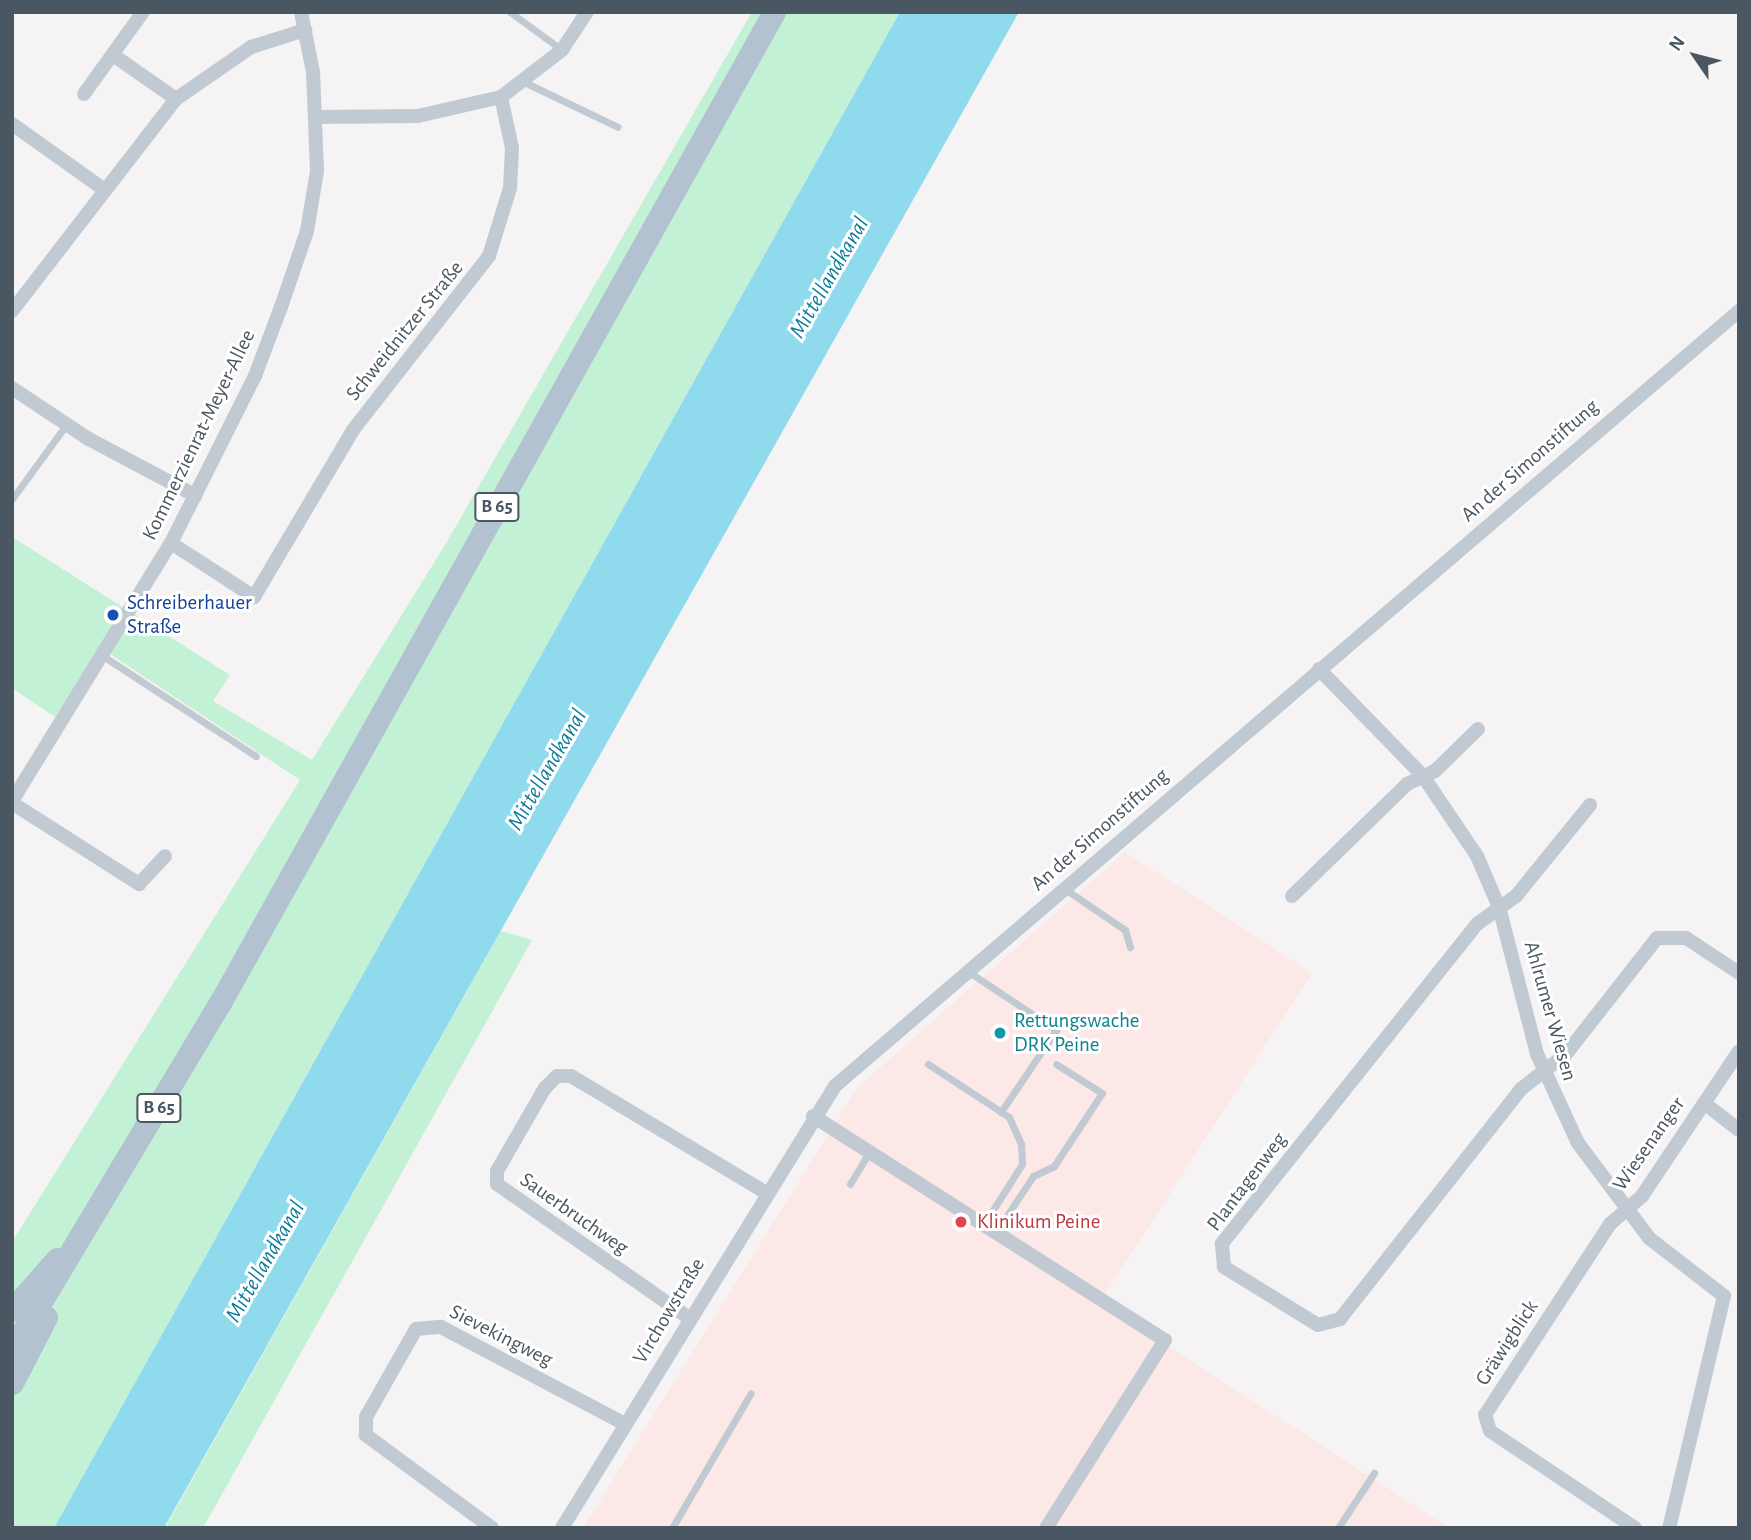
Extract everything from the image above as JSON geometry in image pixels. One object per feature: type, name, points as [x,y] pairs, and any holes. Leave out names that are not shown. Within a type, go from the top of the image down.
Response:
[{"type":"main road","name":"B 65","points":[[12,1350],[96,1215],[774,12]]},
{"type":"main road","points":[[12,1310],[96,1215]]},
{"type":"main road","points":[[12,1384],[74,1253]]},
{"type":"street","points":[[84,94],[143,12]]},
{"type":"street","name":"Kommerzienrat-Meyer-Allee","points":[[165,856],[139,884],[12,802],[106,658],[171,544],[255,376],[307,231],[317,117],[306,30],[301,12]]},
{"type":"street","points":[[317,117],[418,116],[501,97],[562,50],[587,12]]},
{"type":"street","points":[[12,311],[102,188],[176,99],[251,47],[306,30]]},
{"type":"street","points":[[113,55],[176,99]]},
{"type":"street","name":"Schweidnitzer Straße","points":[[171,544],[254,597],[353,430],[489,256],[510,188],[512,148],[501,97]]},
{"type":"street","points":[[12,124],[102,188]]},
{"type":"street","name":"An der Simonstiftung","points":[[813,1116],[835,1086],[1739,311]]},
{"type":"street","points":[[12,388],[66,425],[196,496]]},
{"type":"street","name":"Ahlrumer Wiesen","points":[[1319,669],[1423,776],[1477,856],[1499,907],[1543,1071],[1578,1143],[1627,1210],[1671,1260],[1724,1296],[1669,1528]]},
{"type":"street","points":[[1292,895],[1407,784],[1423,776],[1478,729]]},
{"type":"street","points":[[1499,907],[1516,896],[1590,805]]},
{"type":"street","name":"Plantagenweg","points":[[1499,907],[1477,924],[1222,1244],[1224,1267],[1318,1325],[1340,1319],[1521,1089],[1543,1071]]},
{"type":"street","points":[[1543,1071],[1566,1054],[1657,939],[1686,937],[1736,965]]},
{"type":"street","name":"Wiesenanger","points":[[1627,1210],[1739,1051]]},
{"type":"street","name":"Sauerbruchweg","points":[[689,1318],[497,1184],[497,1171],[545,1087],[556,1076],[571,1076],[765,1192]]},
{"type":"street","name":"Wiesenanger","points":[[1704,1103],[1739,1130]]},
{"type":"street","points":[[813,1116],[1166,1340],[1046,1528]]},
{"type":"street","name":"Virchowstraße","points":[[562,1528],[813,1116]]},
{"type":"street","name":"Gräwigblick","points":[[1627,1210],[1610,1224],[1485,1415],[1490,1432],[1635,1528]]},
{"type":"street","name":"Sievekingweg","points":[[492,1528],[366,1435],[366,1417],[416,1329],[441,1327],[625,1424]]},
{"type":"lane","points":[[510,12],[562,50]]},
{"type":"lane","points":[[522,81],[618,127]]},
{"type":"lane","points":[[12,499],[66,425]]},
{"type":"lane","points":[[106,658],[256,756]]},
{"type":"lane","points":[[1064,889],[1125,930],[1130,947]]},
{"type":"lane","points":[[968,971],[1056,1030],[1001,1112]]},
{"type":"lane","points":[[990,1228],[1033,1176],[1054,1166],[1102,1093],[1056,1063]]},
{"type":"lane","points":[[928,1064],[1001,1112],[1021,1144],[1021,1164],[990,1228]]},
{"type":"lane","points":[[850,1184],[870,1152]]},
{"type":"lane","points":[[672,1528],[751,1393]]},
{"type":"lane","points":[[1338,1528],[1374,1473]]},
{"type":"shaded area","name":"Klinikum Peine","points":[[1125,852],[1312,973],[1100,1302],[1449,1528],[583,1528],[858,1087]]},
{"type":"green space","points":[[752,12],[900,12],[54,1528],[12,1528],[12,1242],[300,780],[101,648],[55,717],[12,688],[12,537],[230,675],[213,701],[312,760],[445,545]]},
{"type":"green space","points":[[501,931],[532,940],[203,1528],[165,1528]]},
{"type":"water","name":"Mittellandkanal","points":[[900,12],[1019,12],[164,1528],[54,1528]]},
{"type":"place","name":"Schreiberhauer Straße","points":[[113,615]]},
{"type":"place","name":"Rettungswache DRK Peine","points":[[1000,1033]]},
{"type":"place","name":"Klinikum Peine","points":[[961,1222]]}]
